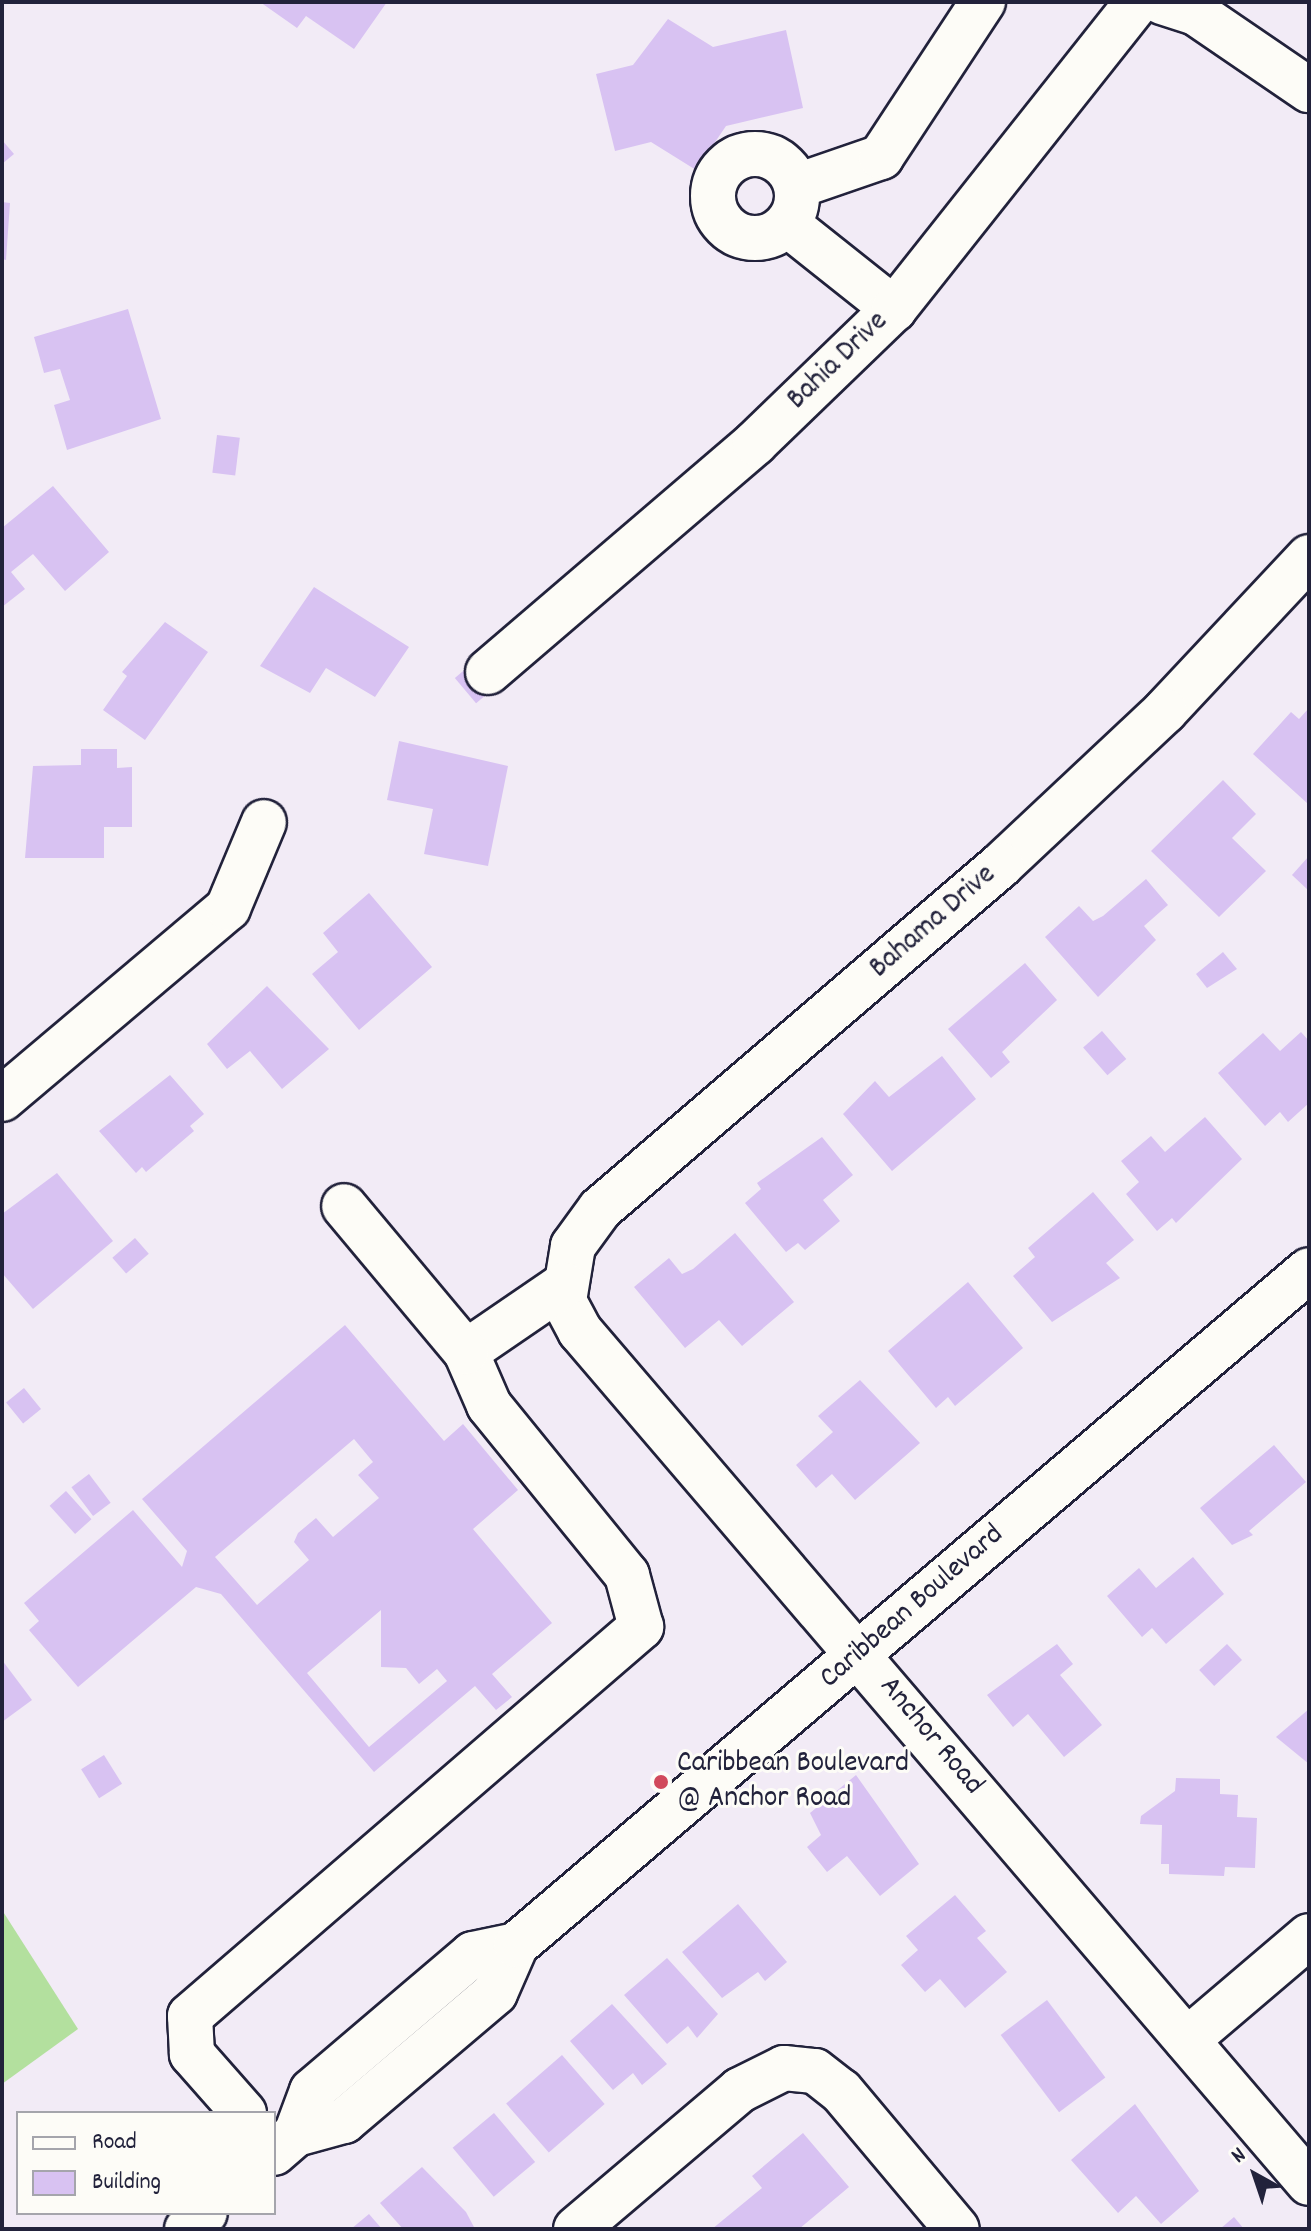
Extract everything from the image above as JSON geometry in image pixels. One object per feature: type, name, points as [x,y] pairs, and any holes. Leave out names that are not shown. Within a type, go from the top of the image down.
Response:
[{"type":"street","points":[[894,309],[792,205],[881,157],[983,2]]},
{"type":"street","name":"Bahia Drive","points":[[488,672],[755,443],[894,309],[1137,2]]},
{"type":"street","points":[[1162,2],[1196,13],[1309,90]]},
{"type":"street","name":"Bahama Drive","points":[[564,1285],[573,1246],[600,1209],[1001,865],[1195,681],[1309,557]]},
{"type":"street","points":[[2,1099],[228,908],[264,822]]},
{"type":"street","points":[[242,2111],[192,2054],[190,2016],[641,1627],[627,1575],[489,1405],[466,1352],[344,1206]]},
{"type":"street","name":"Caribbean Boulevard","points":[[280,2147],[344,2121],[495,1993],[516,1945],[1309,1270]]},
{"type":"street","points":[[466,1352],[564,1285]]},
{"type":"street","name":"Anchor Road","points":[[564,1285],[564,1301],[580,1331],[1309,2183]]},
{"type":"street","points":[[1187,2040],[1309,1936]]},
{"type":"street","points":[[576,2229],[752,2081],[797,2068],[841,2091],[957,2229]]},
{"type":"street","points":[[187,2229],[203,2215]]},
{"type":"green space","points":[[2,1910],[78,2029],[2,2084]]},
{"type":"building","points":[[260,2],[387,2],[354,49],[306,16],[297,28]]},
{"type":"building","points":[[668,19],[713,47],[786,30],[803,108],[726,126],[696,170],[651,142],[615,151],[596,74],[633,65]]},
{"type":"building","points":[[2,140],[14,154],[2,164]]},
{"type":"building","points":[[2,202],[10,203],[6,260],[2,259]]},
{"type":"building","points":[[128,309],[161,419],[67,450],[54,405],[70,400],[60,369],[44,373],[34,337]]},
{"type":"building","points":[[217,435],[240,438],[235,476],[212,473]]},
{"type":"building","points":[[53,486],[109,552],[65,591],[33,554],[11,572],[25,589],[2,607],[2,528]]},
{"type":"building","points":[[314,587],[409,647],[375,697],[326,668],[310,693],[260,666]]},
{"type":"building","points":[[165,622],[208,652],[145,740],[103,710],[127,676],[122,672]]},
{"type":"building","points":[[474,662],[495,687],[476,703],[455,678]]},
{"type":"building","points":[[1309,708],[1307,803],[1253,754],[1291,712],[1299,719]]},
{"type":"building","points":[[399,741],[508,766],[488,866],[424,854],[433,809],[387,800]]},
{"type":"building","points":[[81,749],[117,749],[117,768],[132,767],[132,827],[104,827],[104,858],[25,858],[33,766],[81,765]]},
{"type":"building","points":[[1223,780],[1256,814],[1232,838],[1266,871],[1219,917],[1151,851]]},
{"type":"building","points":[[1309,856],[1309,891],[1292,875]]},
{"type":"building","points":[[1146,879],[1168,905],[1144,926],[1156,940],[1098,997],[1045,937],[1079,906],[1093,921],[1103,916]]},
{"type":"building","points":[[369,893],[432,967],[359,1030],[312,974],[338,952],[323,933]]},
{"type":"building","points":[[1223,952],[1237,969],[1207,988],[1196,974]]},
{"type":"building","points":[[1025,963],[1057,1000],[1002,1052],[1010,1062],[991,1078],[948,1029]]},
{"type":"building","points":[[267,986],[329,1049],[282,1089],[250,1051],[227,1069],[207,1044]]},
{"type":"building","points":[[1102,1031],[1126,1059],[1107,1075],[1083,1047]]},
{"type":"building","points":[[1301,1032],[1309,1041],[1309,1103],[1288,1122],[1280,1112],[1265,1126],[1218,1073],[1263,1033],[1280,1051]]},
{"type":"building","points":[[942,1056],[976,1099],[892,1171],[843,1114],[875,1081],[889,1097]]},
{"type":"building","points":[[170,1075],[204,1114],[190,1126],[194,1131],[146,1172],[142,1167],[136,1173],[99,1131]]},
{"type":"building","points":[[1205,1117],[1242,1159],[1176,1223],[1172,1218],[1157,1231],[1126,1194],[1139,1182],[1121,1161],[1151,1136],[1165,1152]]},
{"type":"building","points":[[822,1137],[853,1175],[823,1200],[840,1221],[805,1250],[798,1243],[786,1252],[745,1203],[761,1189],[757,1183]]},
{"type":"building","points":[[57,1173],[113,1241],[33,1309],[2,1273],[2,1214]]},
{"type":"building","points":[[1093,1192],[1134,1240],[1106,1263],[1120,1278],[1052,1322],[1013,1276],[1035,1257],[1028,1248]]},
{"type":"building","points":[[735,1233],[794,1302],[742,1346],[719,1320],[685,1348],[634,1287],[669,1258],[682,1274],[693,1269]]},
{"type":"building","points":[[135,1238],[149,1254],[126,1274],[112,1258]]},
{"type":"building","points":[[968,1282],[1023,1348],[955,1406],[948,1397],[936,1408],[888,1351]]},
{"type":"building","points":[[345,1325],[444,1441],[463,1424],[518,1490],[473,1529],[552,1623],[492,1674],[512,1697],[496,1710],[475,1686],[374,1772],[221,1594],[196,1587],[78,1687],[29,1630],[39,1621],[24,1603],[133,1510],[182,1567],[187,1551],[142,1499]],"holes":[[[354,1439],[373,1462],[358,1475],[379,1498],[333,1537],[316,1518],[298,1533],[294,1542],[309,1560],[257,1605],[215,1557]],[[381,1610],[381,1667],[406,1668],[419,1684],[437,1669],[447,1681],[369,1747],[307,1673]]]},
{"type":"building","points":[[860,1380],[920,1443],[855,1500],[832,1474],[816,1488],[796,1465],[833,1432],[818,1416]]},
{"type":"building","points":[[24,1388],[41,1409],[23,1423],[6,1402]]},
{"type":"building","points":[[1274,1445],[1306,1482],[1249,1531],[1253,1535],[1232,1545],[1200,1508]]},
{"type":"building","points":[[89,1474],[111,1503],[93,1516],[71,1487]]},
{"type":"building","points":[[66,1491],[91,1519],[75,1534],[50,1506]]},
{"type":"building","points":[[1193,1557],[1224,1594],[1166,1644],[1152,1628],[1142,1637],[1107,1596],[1139,1568],[1156,1588]]},
{"type":"building","points":[[1057,1644],[1073,1664],[1060,1675],[1102,1725],[1064,1757],[1028,1714],[1013,1727],[987,1695]]},
{"type":"building","points":[[1227,1644],[1242,1660],[1214,1686],[1199,1670]]},
{"type":"building","points":[[2,1660],[32,1700],[2,1722]]},
{"type":"building","points":[[1309,1709],[1309,1764],[1276,1737]]},
{"type":"building","points":[[104,1755],[122,1784],[99,1798],[81,1769]]},
{"type":"building","points":[[856,1775],[919,1864],[880,1896],[847,1856],[827,1872],[807,1847],[821,1835],[810,1813]]},
{"type":"building","points":[[1176,1778],[1220,1779],[1220,1794],[1238,1795],[1237,1817],[1257,1818],[1255,1868],[1225,1867],[1224,1876],[1169,1874],[1169,1864],[1161,1864],[1162,1825],[1140,1824],[1141,1816],[1175,1791]]},
{"type":"building","points":[[955,1895],[986,1931],[977,1938],[1007,1972],[965,2008],[940,1979],[925,1992],[901,1965],[918,1950],[906,1936]]},
{"type":"building","points":[[738,1904],[787,1962],[765,1981],[758,1972],[722,1998],[682,1952]]},
{"type":"building","points":[[667,1958],[718,2014],[697,2038],[688,2026],[667,2044],[624,1995]]},
{"type":"building","points":[[1047,2000],[1105,2077],[1059,2112],[1001,2035]]},
{"type":"building","points":[[612,2004],[667,2064],[642,2085],[633,2073],[613,2090],[570,2041]]},
{"type":"building","points":[[562,2055],[605,2104],[549,2153],[506,2104]]},
{"type":"building","points":[[1135,2104],[1199,2191],[1161,2224],[1136,2196],[1118,2213],[1071,2160]]},
{"type":"building","points":[[494,2113],[535,2162],[494,2197],[453,2148]]},
{"type":"building","points":[[803,2133],[849,2187],[799,2229],[712,2229],[762,2188],[752,2176]]},
{"type":"building","points":[[422,2167],[466,2212],[475,2229],[403,2229],[380,2203]]},
{"type":"building","points":[[369,2214],[382,2229],[351,2229]]},
{"type":"building","points":[[1234,2217],[1244,2229],[1220,2229]]},
{"type":"place","name":"Caribbean Boulevard @ Anchor Road","points":[[661,1782]]}]
